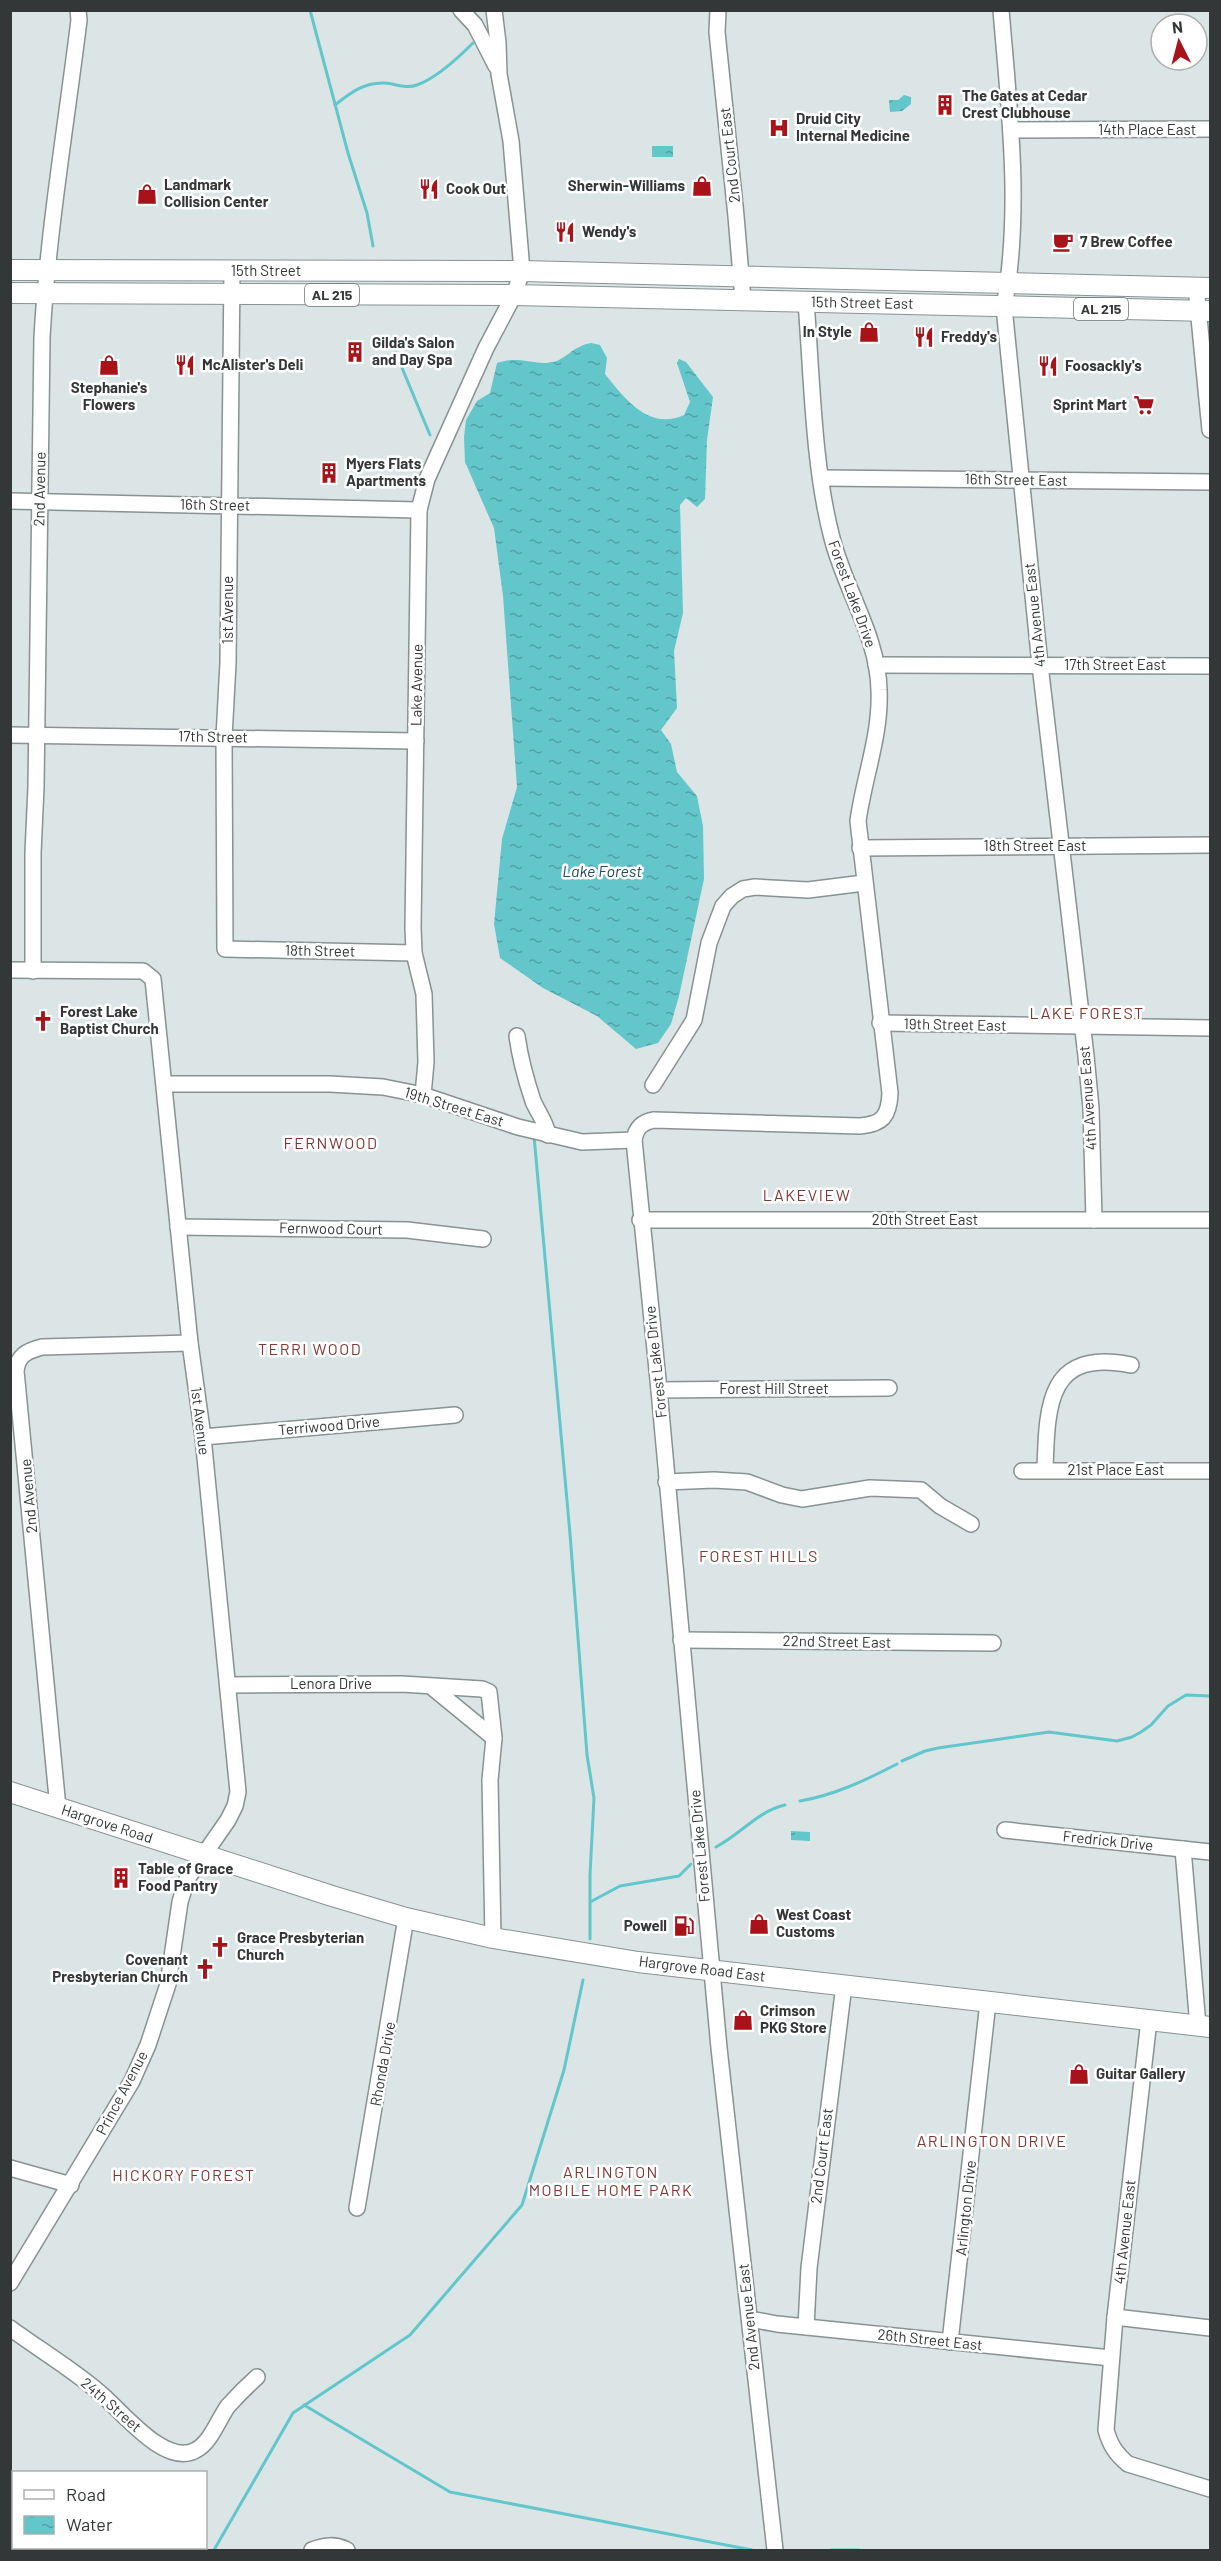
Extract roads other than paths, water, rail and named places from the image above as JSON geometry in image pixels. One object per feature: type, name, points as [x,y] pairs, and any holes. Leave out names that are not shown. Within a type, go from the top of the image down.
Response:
[{"type":"main road","name":"15th Street","points":[[10,270],[522,271]]},
{"type":"main road","name":"15th Street East","points":[[522,271],[1203,288]]},
{"type":"main road","points":[[803,278],[806,302]]},
{"type":"main road","name":"15th Street","points":[[10,293],[514,295]]},
{"type":"main road","name":"15th Street East","points":[[514,295],[1204,311]]},
{"type":"main road","name":"Hargrove Road","points":[[10,1792],[204,1855]]},
{"type":"main road","name":"Hargrove Road East","points":[[204,1855],[406,1918],[493,1938],[638,1962],[1204,2027]]},
{"type":"street","name":"2nd Avenue","points":[[33,970],[33,853],[46,270],[68,114],[78,10]]},
{"type":"street","points":[[461,10],[475,25],[499,74]]},
{"type":"street","points":[[494,10],[499,74],[511,141],[522,271]]},
{"type":"street","points":[[498,43],[504,10]]},
{"type":"street","name":"2nd Court East","points":[[718,10],[717,32],[743,300]]},
{"type":"street","name":"4th Avenue East","points":[[1001,10],[1011,130],[1013,188],[1008,283],[1004,307],[1040,665],[1091,1108],[1094,1220]]},
{"type":"street","name":"14th Place East","points":[[1011,130],[1210,129]]},
{"type":"street","name":"1st Avenue","points":[[225,949],[224,737],[232,271]]},
{"type":"street","name":"Lake Avenue","points":[[423,1095],[426,1062],[424,994],[414,953],[419,510],[427,479],[486,348],[514,295],[522,271]]},
{"type":"street","points":[[1203,288],[1210,430]]},
{"type":"street","name":"Forest Lake Drive","points":[[723,2083],[634,1140],[641,1125],[654,1120],[871,1125],[882,1120],[889,1108],[890,1093],[858,821],[862,794],[878,730],[879,690],[869,638],[832,539],[821,478],[806,302]]},
{"type":"street","name":"16th Street East","points":[[821,478],[1210,482]]},
{"type":"street","name":"16th Street","points":[[10,501],[419,510]]},
{"type":"street","name":"17th Street East","points":[[876,665],[1210,666]]},
{"type":"street","name":"17th Street","points":[[10,735],[416,741]]},
{"type":"street","name":"18th Street East","points":[[860,848],[1210,845]]},
{"type":"street","points":[[653,1085],[694,1020],[709,943],[723,906],[732,896],[743,889],[755,887],[808,890],[864,883]]},
{"type":"street","name":"18th Street","points":[[225,949],[414,953]]},
{"type":"street","points":[[10,970],[33,970]]},
{"type":"street","name":"1st Avenue","points":[[33,970],[143,971],[153,979],[190,1343],[203,1437],[238,1792],[235,1806],[228,1820],[204,1855]]},
{"type":"street","name":"19th Street East","points":[[880,1023],[1210,1028]]},
{"type":"street","points":[[517,1036],[526,1078],[534,1103],[546,1124],[548,1135]]},
{"type":"street","name":"19th Street East","points":[[165,1084],[370,1085],[423,1095],[548,1135],[582,1142],[634,1140]]},
{"type":"street","name":"20th Street East","points":[[640,1220],[1210,1220]]},
{"type":"street","name":"Fernwood Court","points":[[178,1227],[407,1230],[483,1239]]},
{"type":"street","name":"2nd Avenue","points":[[58,1808],[17,1363],[21,1356],[42,1347],[190,1343]]},
{"type":"street","points":[[1045,1470],[1047,1420],[1052,1394],[1068,1372],[1080,1365],[1110,1360],[1131,1365]]},
{"type":"street","name":"Forest Hill Street","points":[[659,1390],[889,1388]]},
{"type":"street","name":"Terriwood Drive","points":[[203,1437],[455,1415]]},
{"type":"street","name":"21st Place East","points":[[1022,1471],[1210,1471]]},
{"type":"street","points":[[666,1482],[714,1480],[747,1482],[782,1495],[802,1499],[870,1488],[921,1490],[940,1506],[971,1524]]},
{"type":"street","name":"22nd Street East","points":[[681,1640],[993,1643]]},
{"type":"street","name":"Lenora Drive","points":[[228,1685],[402,1684],[433,1688],[482,1689],[489,1692],[494,1738],[490,1780],[493,1938]]},
{"type":"street","points":[[433,1688],[494,1738]]},
{"type":"street","name":"Fredrick Drive","points":[[1005,1830],[1210,1852]]},
{"type":"street","points":[[1184,1849],[1204,2027]]},
{"type":"street","name":"Prince Avenue","points":[[10,2283],[132,2082],[148,2045],[168,1984],[180,1902],[187,1879],[204,1855]]},
{"type":"street","name":"Rhonda Drive","points":[[357,2208],[406,1918]]},
{"type":"street","name":"2nd Court East","points":[[806,2327],[809,2268],[844,1985]]},
{"type":"street","name":"Arlington Drive","points":[[950,2342],[988,2002]]},
{"type":"street","name":"4th Avenue East","points":[[1149,2020],[1106,2417],[1110,2444],[1128,2464],[1210,2489]]},
{"type":"street","name":"2nd Avenue East","points":[[723,2083],[775,2545]]},
{"type":"street","points":[[10,2168],[71,2185]]},
{"type":"street","points":[[1115,2318],[1210,2328]]},
{"type":"street","name":"26th Street East","points":[[750,2319],[806,2327],[1111,2358]]},
{"type":"street","name":"24th Street","points":[[10,2328],[101,2393],[138,2430],[170,2450],[184,2454],[196,2450],[206,2442],[229,2406],[257,2377]]},
{"type":"street","points":[[312,2550],[325,2545],[347,2550]]},
{"type":"water","points":[[904,95],[911,97],[911,104],[902,111],[890,112],[889,100],[898,100]]},
{"type":"water","points":[[652,146],[673,146],[673,157],[652,157]]},
{"type":"water","name":"Lake Forest","points":[[591,343],[600,345],[607,358],[605,374],[630,402],[649,416],[671,419],[684,415],[690,402],[677,363],[679,359],[686,362],[713,397],[707,440],[705,499],[697,507],[686,498],[680,505],[683,613],[674,651],[677,708],[661,730],[671,744],[677,772],[697,796],[703,826],[704,879],[671,1024],[658,1043],[636,1049],[597,1016],[543,988],[500,958],[494,924],[502,839],[517,787],[503,596],[494,528],[465,462],[466,420],[477,401],[490,393],[497,363],[513,360],[553,362]]},
{"type":"water","points":[[791,1831],[810,1832],[810,1841],[791,1840]]},
{"type":"waterway","points":[[310,10],[348,153],[367,213],[373,246]]},
{"type":"waterway","points":[[335,105],[370,84],[385,83],[409,87],[425,82],[447,67],[473,43]]},
{"type":"waterway","points":[[390,339],[430,435]]},
{"type":"waterway","points":[[534,1136],[570,1534],[587,1755],[594,1798],[590,1875],[590,1939]]},
{"type":"waterway","points":[[902,1761],[938,1748],[1049,1732],[1117,1741],[1141,1732],[1151,1725],[1168,1706],[1186,1695],[1210,1696]]},
{"type":"waterway","points":[[800,1801],[838,1791],[897,1764]]},
{"type":"waterway","points":[[716,1847],[766,1812],[785,1805]]},
{"type":"waterway","points":[[592,1901],[620,1886],[679,1876],[691,1864]]},
{"type":"waterway","points":[[214,2550],[293,2413],[410,2335],[522,2205],[564,2070],[583,1980]]},
{"type":"waterway","points":[[304,2405],[450,2492],[752,2550]]},
{"type":"waterway","points":[[831,2550],[859,2550]]},
{"type":"place","name":"The Gates at Cedar Crest Clubhouse","points":[[945,105]]},
{"type":"place","name":"Druid City Internal Medicine","points":[[779,128]]},
{"type":"place","name":"Sherwin-Williams","points":[[702,186]]},
{"type":"place","name":"Cook Out","points":[[429,189]]},
{"type":"place","name":"Landmark Collision Center","points":[[147,194]]},
{"type":"place","name":"Wendy's","points":[[565,232]]},
{"type":"place","name":"7 Brew Coffee","points":[[1063,242]]},
{"type":"place","name":"In Style","points":[[869,332]]},
{"type":"place","name":"Freddy's","points":[[924,337]]},
{"type":"place","name":"Gilda's Salon and Day Spa","points":[[355,352]]},
{"type":"place","name":"Stephanie's Flowers","points":[[109,365]]},
{"type":"place","name":"McAlister's Deli","points":[[185,365]]},
{"type":"place","name":"Foosackly's","points":[[1048,366]]},
{"type":"place","name":"Sprint Mart","points":[[1144,405]]},
{"type":"place","name":"Myers Flats Apartments","points":[[329,473]]},
{"type":"place","name":"Forest Lake Baptist Church","points":[[43,1021]]},
{"type":"place","name":"Table of Grace Food Pantry","points":[[121,1878]]},
{"type":"place","name":"West Coast Customs","points":[[759,1924]]},
{"type":"place","name":"Powell","points":[[684,1926]]},
{"type":"place","name":"Grace Presbyterian Church","points":[[220,1947]]},
{"type":"place","name":"Covenant Presbyterian Church","points":[[205,1969]]},
{"type":"place","name":"Crimson PKG Store","points":[[743,2020]]},
{"type":"place","name":"Guitar Gallery","points":[[1079,2074]]},
{"type":"district","name":"LAKE FOREST","points":[[1087,1013]]},
{"type":"district","name":"FERNWOOD","points":[[331,1143]]},
{"type":"district","name":"LAKEVIEW","points":[[807,1195]]},
{"type":"district","name":"TERRI WOOD","points":[[310,1349]]},
{"type":"district","name":"FOREST HILLS","points":[[759,1556]]},
{"type":"district","name":"ARLINGTON DRIVE","points":[[992,2141]]},
{"type":"district","name":"HICKORY FOREST","points":[[184,2175]]},
{"type":"district","name":"ARLINGTON MOBILE HOME PARK","points":[[611,2181]]}]
